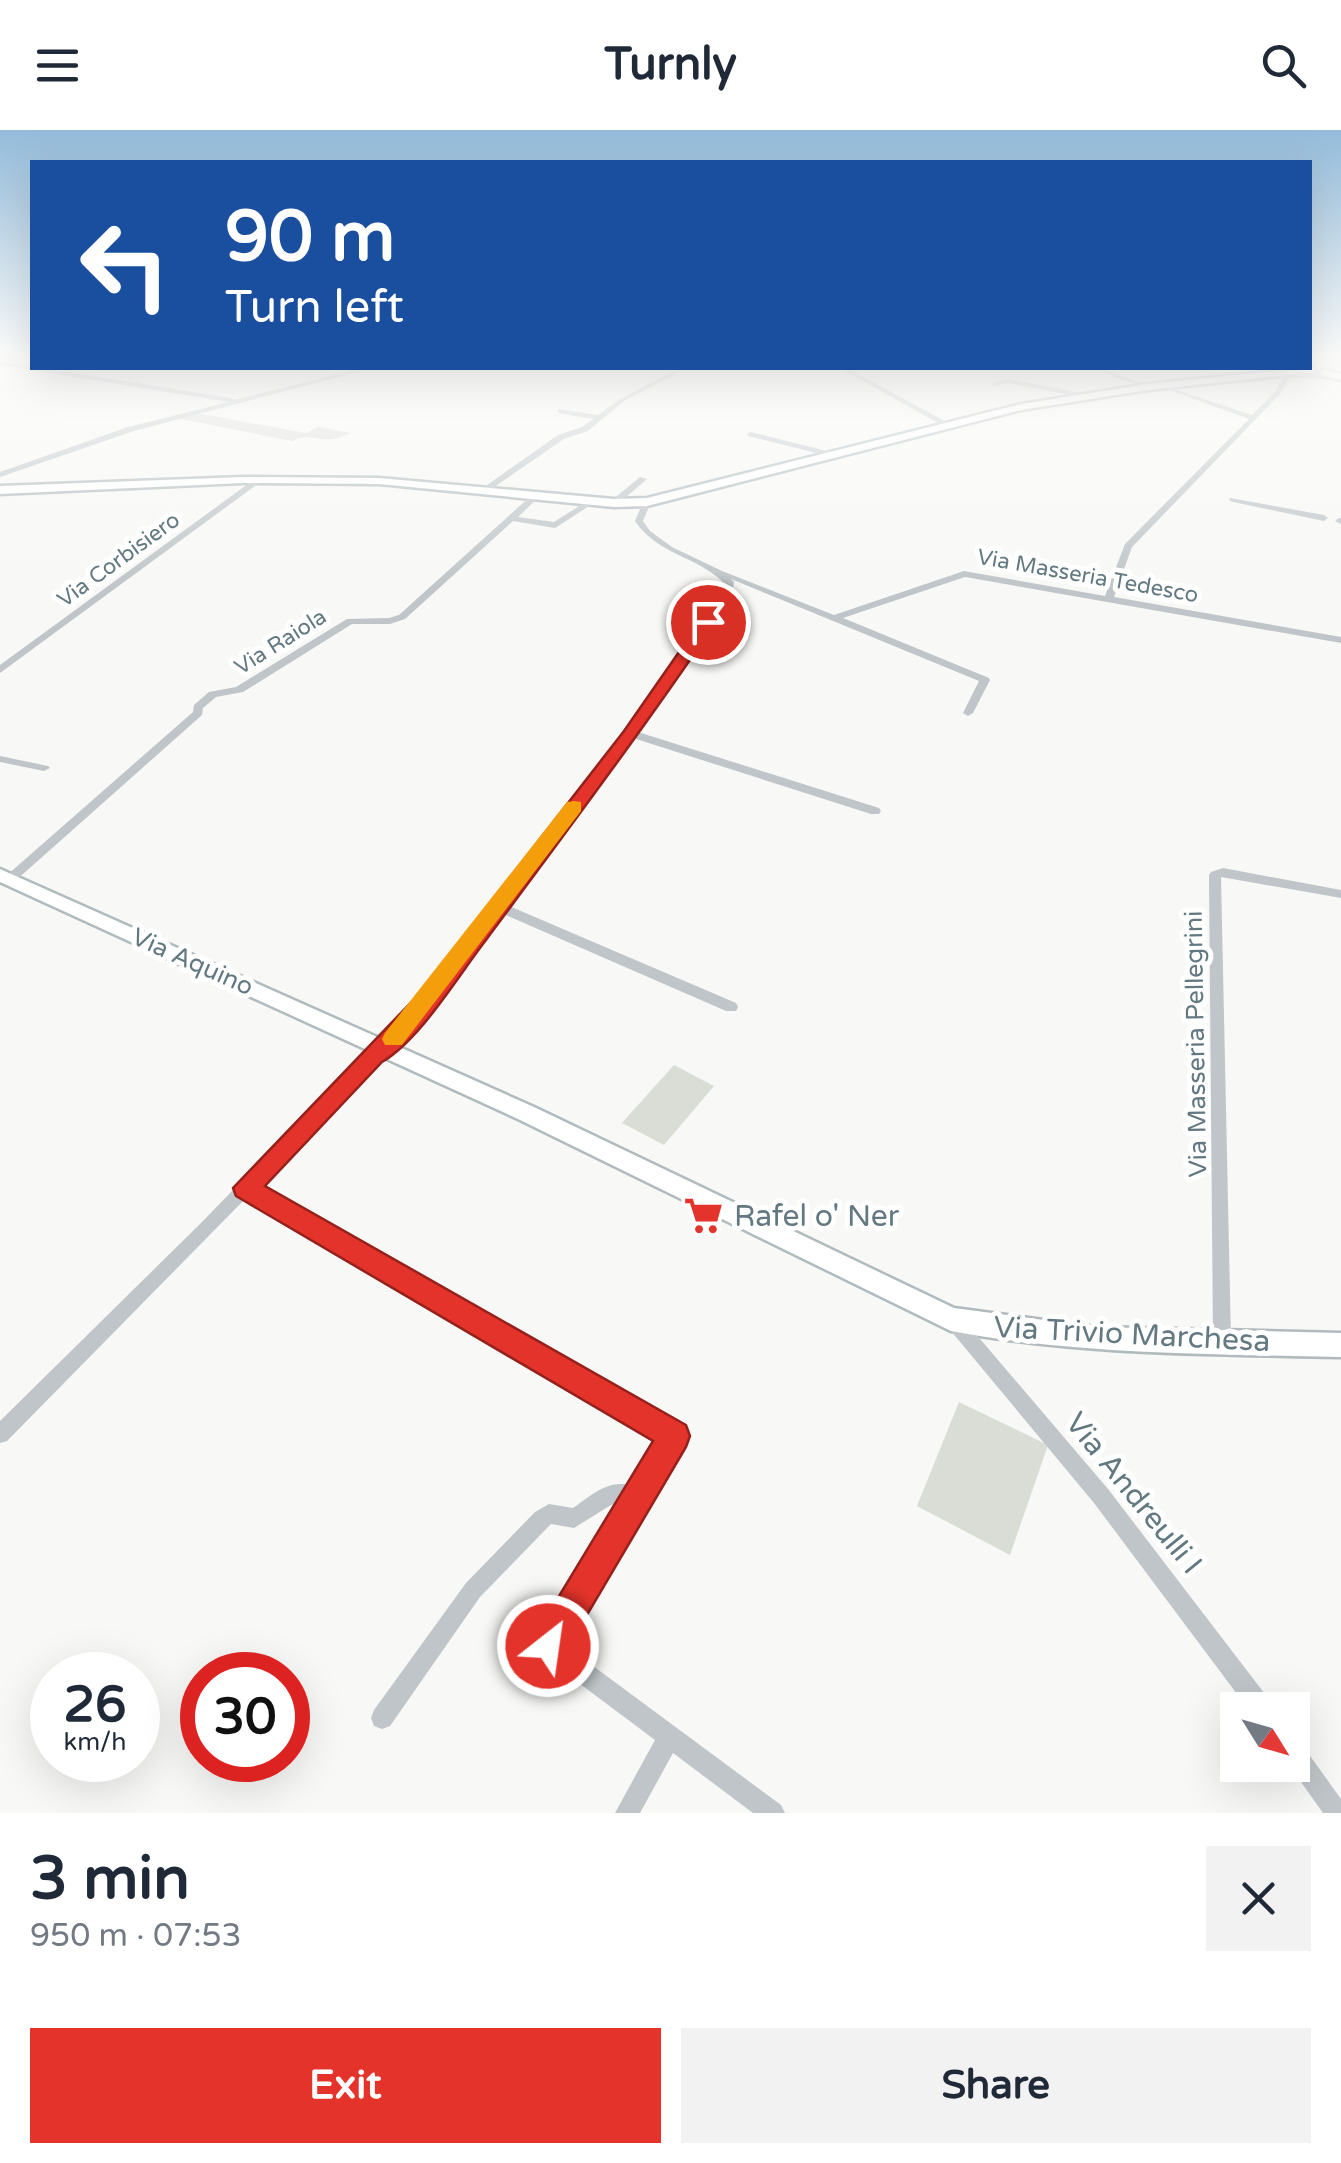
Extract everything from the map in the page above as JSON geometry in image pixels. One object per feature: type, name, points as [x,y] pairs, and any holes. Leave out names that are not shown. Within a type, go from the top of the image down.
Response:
[{"type":"street","points":[[0,475],[121,433]]},
{"type":"street","points":[[484,490],[561,437],[574,433]]},
{"type":"street","points":[[0,490],[259,480],[379,480],[614,503],[647,502],[900,433]]},
{"type":"street","points":[[1109,599],[1128,546],[1239,433]]},
{"type":"street","points":[[752,434],[828,454]]},
{"type":"street","name":"Via Corbisiero","points":[[0,670],[259,480]]},
{"type":"street","points":[[614,503],[643,480]]},
{"type":"street","name":"Via Raiola","points":[[5,877],[198,713],[198,707],[210,696],[237,692],[350,621],[390,621],[402,617],[538,496]]},
{"type":"street","points":[[1233,500],[1324,518]]},
{"type":"street","points":[[514,519],[554,524],[593,501]]},
{"type":"street","points":[[647,502],[639,520],[644,531],[660,544],[985,680],[968,713]]},
{"type":"street","points":[[0,1434],[373,1055],[386,1048],[430,998],[631,734],[728,594],[729,582],[720,571]]},
{"type":"street","name":"Via Masseria Tedesco","points":[[834,618],[958,574],[1341,640]]},
{"type":"street","points":[[631,734],[875,811]]},
{"type":"street","points":[[0,759],[44,768]]},
{"type":"street","name":"Via Masseria Pellegrini","points":[[1222,1342],[1215,874],[1223,872],[1341,894]]},
{"type":"street","name":"Via Aquino","points":[[5,877],[386,1048]]},
{"type":"street","points":[[497,906],[731,1007]]},
{"type":"street","name":"Via Trivio Marchesa","points":[[386,1048],[951,1319],[1003,1330],[1104,1338],[1341,1345]]},
{"type":"street","points":[[246,1188],[674,1436],[548,1646],[774,1813]]},
{"type":"street","name":"Via Andreulli I","points":[[951,1319],[1125,1526],[1250,1692]]},
{"type":"street","points":[[382,1718],[473,1590],[542,1518],[549,1514],[574,1518],[610,1492],[626,1492],[637,1498]]},
{"type":"street","points":[[628,1813],[668,1738]]},
{"type":"street","points":[[1310,1776],[1336,1813]]},
{"type":"shaded area","points":[[249,433],[350,433],[333,439],[307,437],[292,441]]},
{"type":"shaded area","points":[[674,1065],[714,1086],[664,1145],[622,1123]]},
{"type":"shaded area","points":[[959,1402],[1048,1445],[1010,1555],[917,1506]]},
{"type":"slow traffic","points":[[394,1039],[430,998],[574,807]]},
{"type":"place","name":"Rafel o' Ner","points":[[704,1216]]},
{"type":"route","points":[[548,1646],[674,1436],[246,1188],[373,1055],[386,1048],[430,998],[631,734],[708,622]]}]
